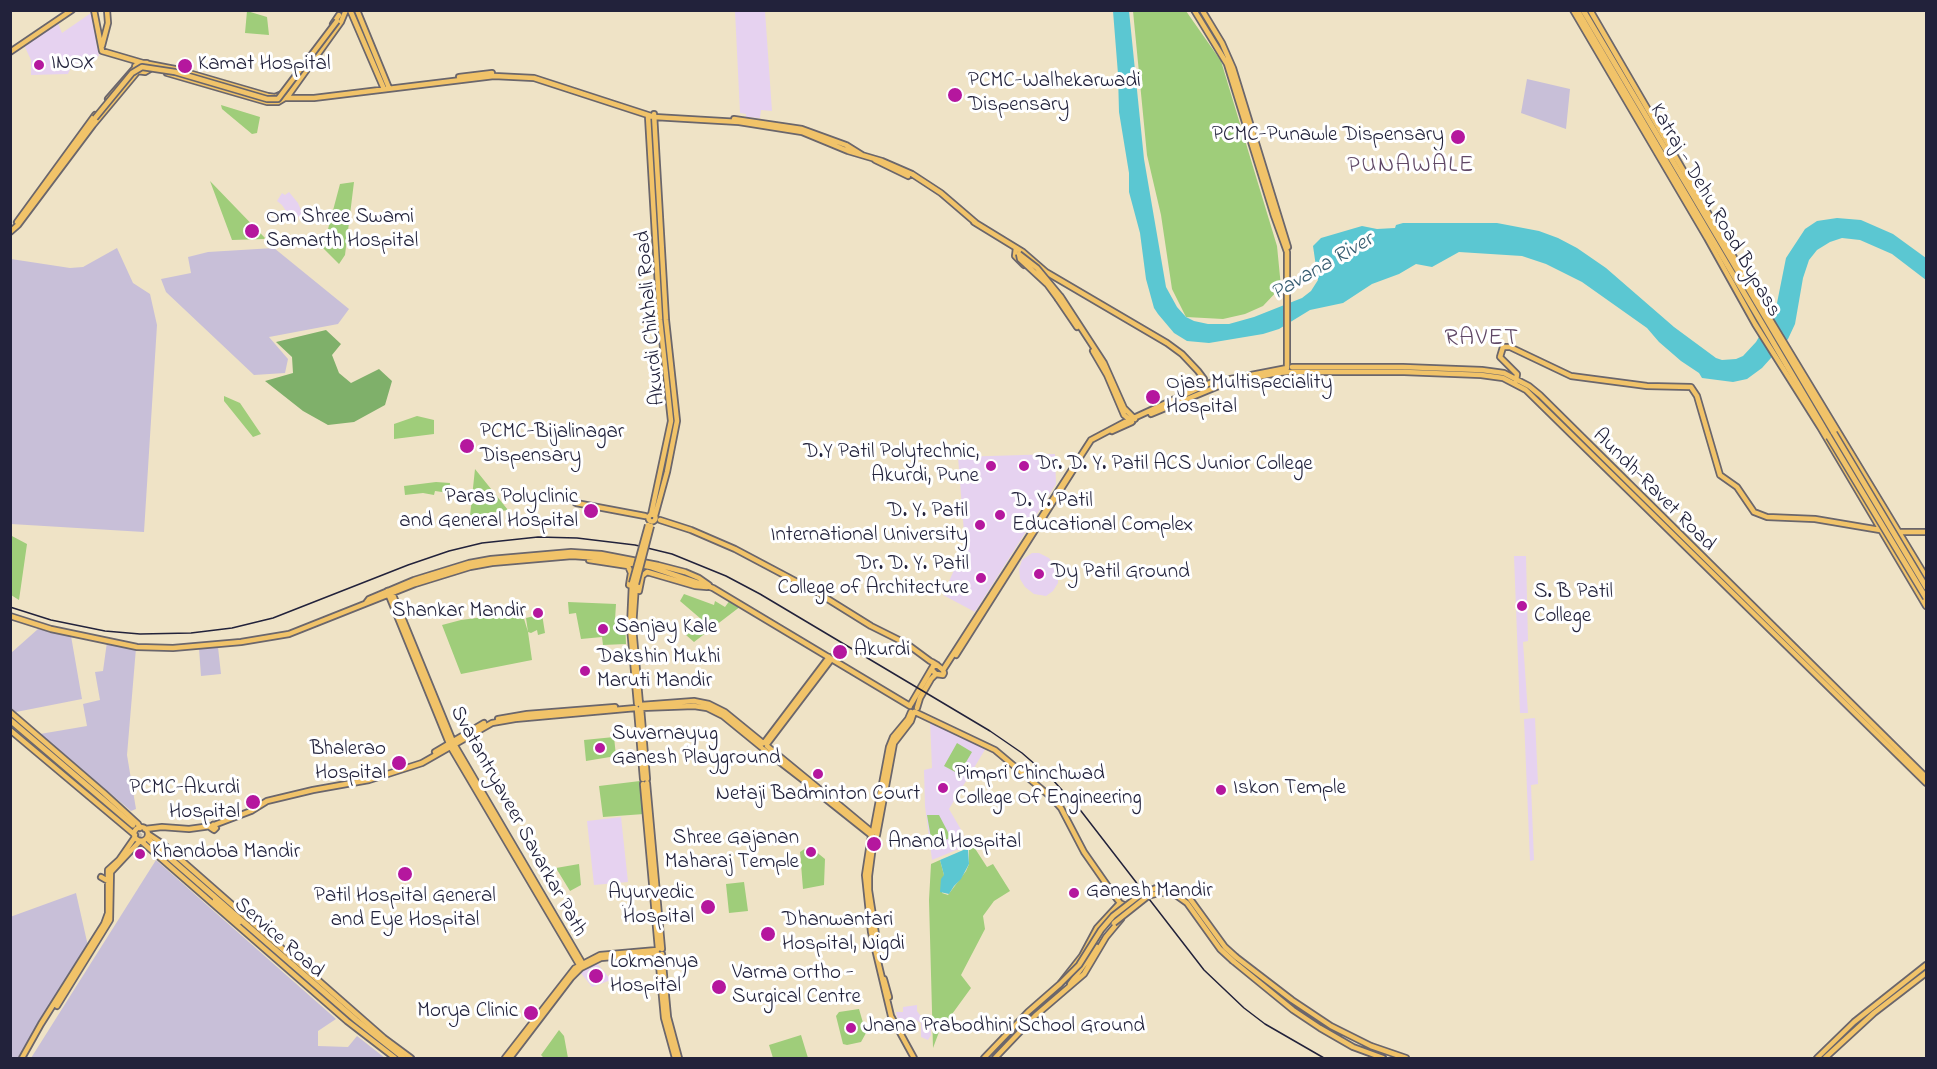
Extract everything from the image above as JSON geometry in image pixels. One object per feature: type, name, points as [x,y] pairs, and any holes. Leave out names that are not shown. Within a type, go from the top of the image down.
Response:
[{"type":"highway","name":"Katraj - Dehu Road Bypass","points":[[1577,10],[1826,425]]},
{"type":"highway","name":"Katraj - Dehu Road Bypass","points":[[1583,10],[1661,137],[1762,320]]},
{"type":"highway","points":[[1826,425],[1926,598]]},
{"type":"highway","points":[[1826,425],[1926,587]]},
{"type":"highway","points":[[10,722],[219,899],[352,1019],[381,1040]]},
{"type":"highway","points":[[47,744],[49,754]]},
{"type":"highway","points":[[219,899],[219,910]]},
{"type":"highway","points":[[352,1019],[402,1059]]},
{"type":"main road","points":[[10,50],[70,10]]},
{"type":"main road","points":[[94,10],[101,48],[106,54],[134,59],[149,67],[267,102],[276,102],[286,95],[341,22],[343,13]]},
{"type":"main road","points":[[101,48],[108,23],[107,10]]},
{"type":"main road","points":[[357,10],[386,87]]},
{"type":"main road","points":[[1194,10],[1233,68],[1287,247],[1289,369]]},
{"type":"main road","points":[[1202,10],[1225,55]]},
{"type":"main road","points":[[1573,10],[1707,237],[1762,320],[1832,436],[1926,577]]},
{"type":"main road","points":[[1590,10],[1661,137]]},
{"type":"main road","points":[[343,13],[386,87]]},
{"type":"main road","points":[[10,230],[18,225],[95,118],[132,73],[142,67],[167,70],[267,99],[278,99],[343,13]]},
{"type":"main road","points":[[134,59],[136,68]]},
{"type":"main road","points":[[91,124],[136,68],[143,63]]},
{"type":"main road","points":[[136,68],[149,67]]},
{"type":"main road","points":[[286,95],[320,96],[419,84],[472,74],[509,74],[545,79],[580,94],[651,115],[739,122],[802,132],[905,173],[1046,272],[1167,343],[1182,354],[1212,384]]},
{"type":"main road","name":"Akurdi Chikhali Road","points":[[651,115],[666,320],[677,421],[667,472],[634,584],[633,627],[664,1018],[677,1059]]},
{"type":"main road","points":[[1016,251],[1016,259],[1036,277],[1046,272]]},
{"type":"main road","points":[[1016,251],[1037,268],[1060,298],[1103,361],[1124,408],[1133,420]]},
{"type":"main road","points":[[1516,382],[1517,374],[1500,357],[1503,347],[1510,347],[1571,376],[1647,386],[1691,387],[1697,396],[1720,475],[1737,487],[1754,512],[1767,517],[1815,519],[1874,527],[1881,531],[1926,532]]},
{"type":"main road","points":[[1783,355],[1832,436],[1881,531],[1926,606]]},
{"type":"main road","name":"Aundh-Ravet Road","points":[[944,671],[967,640],[1088,446],[1099,437],[1212,384],[1263,376],[1289,369],[1481,375],[1516,382],[1540,395],[1926,777]]},
{"type":"main road","points":[[1198,371],[1204,379],[1201,389]]},
{"type":"main road","name":"Aundh-Ravet Road","points":[[1516,382],[1531,393],[1926,783]]},
{"type":"main road","points":[[576,503],[691,530],[726,545],[819,593],[875,628],[902,641],[930,661],[936,674]]},
{"type":"main road","points":[[574,554],[628,566],[631,573],[628,585],[634,584]]},
{"type":"main road","points":[[10,616],[51,629],[137,646],[163,648],[241,642],[282,636],[390,592],[470,567],[574,554],[613,556],[670,568],[699,578],[830,658],[911,705],[915,704],[915,711]]},
{"type":"main road","points":[[639,591],[642,576],[647,572],[695,586],[713,588]]},
{"type":"main road","name":"Svatantryaveer Savarkar Path","points":[[390,592],[451,744],[581,966]]},
{"type":"main road","points":[[764,745],[830,658]]},
{"type":"main road","points":[[916,1059],[896,1021],[879,953],[868,876],[873,835],[891,741],[915,711],[931,679],[936,674],[941,675],[944,671],[934,667]]},
{"type":"main road","points":[[911,705],[934,667]]},
{"type":"main road","points":[[24,1059],[104,924],[108,913],[110,871],[141,834],[162,827],[189,829],[213,827],[281,797],[369,780],[422,763],[477,726],[506,717],[701,702],[717,707],[823,793],[852,813],[873,835]]},
{"type":"main road","points":[[915,711],[995,750],[1051,797],[1061,808],[1084,852],[1113,895],[1120,903],[1132,910],[1112,929],[1084,974],[1073,985],[1065,989]]},
{"type":"main road","points":[[10,712],[121,808],[141,834]]},
{"type":"main road","points":[[10,730],[141,834]]},
{"type":"main road","points":[[110,871],[126,857],[141,834]]},
{"type":"main road","name":"Service Road","points":[[141,834],[219,910],[352,1019],[395,1059]]},
{"type":"main road","points":[[32,1044],[108,925],[111,914],[110,871]]},
{"type":"main road","points":[[101,877],[108,881],[108,884]]},
{"type":"main road","points":[[984,1059],[1028,1012],[1079,965],[1101,930],[1113,916],[1148,891],[1165,887],[1181,891],[1188,896],[1225,947],[1293,1010],[1353,1047],[1383,1059]]},
{"type":"main road","points":[[995,1059],[1035,1016],[1065,989],[1122,915],[1148,896],[1167,892],[1182,898],[1224,954],[1255,976],[1331,1026],[1371,1046],[1406,1059]]},
{"type":"main road","points":[[219,899],[352,1019]]},
{"type":"main road","points":[[1060,984],[1082,956],[1097,928],[1120,903]]},
{"type":"main road","points":[[505,1059],[565,978],[581,966],[600,955],[659,952]]},
{"type":"main road","points":[[1817,1059],[1854,1022],[1926,965]]},
{"type":"main road","points":[[510,1059],[581,966]]},
{"type":"main road","points":[[1826,1059],[1874,1013],[1926,973]]},
{"type":"main road","points":[[381,1040],[411,1059]]},
{"type":"shaded area","points":[[735,11],[765,11],[772,111],[761,110],[760,118],[746,117],[746,114],[740,113]]},
{"type":"shaded area","points":[[91,13],[99,56],[72,65],[68,74],[31,75],[31,60],[24,45],[58,23],[62,33]]},
{"type":"shaded area","points":[[1527,79],[1570,89],[1566,129],[1521,113]]},
{"type":"shaded area","points":[[289,192],[298,203],[303,215],[295,221],[277,201],[282,193],[285,195]]},
{"type":"shaded area","points":[[117,248],[133,283],[150,294],[157,325],[144,532],[11,524],[11,259],[70,268],[83,267]]},
{"type":"shaded area","points":[[274,248],[349,309],[338,324],[269,337],[288,359],[285,373],[254,375],[166,292],[161,279],[191,273],[188,257],[208,252]]},
{"type":"shaded area","name":"D. Y. Patil Educational Complex","points":[[1055,454],[1056,484],[975,612],[943,595],[965,545],[958,457]]},
{"type":"shaded area","name":"Dy Patil Ground","points":[[1032,553],[1039,553],[1049,558],[1058,571],[1058,583],[1046,596],[1034,594],[1025,587],[1020,579],[1019,569],[1022,560]]},
{"type":"shaded area","points":[[1514,556],[1526,556],[1528,641],[1523,642],[1528,713],[1520,713]]},
{"type":"shaded area","points":[[38,629],[71,636],[82,699],[16,712],[11,708],[11,653]]},
{"type":"shaded area","points":[[107,642],[136,648],[127,755],[136,809],[131,811],[40,734],[87,726],[83,704],[100,700],[95,672],[103,671]]},
{"type":"shaded area","points":[[218,647],[221,674],[201,676],[199,648]]},
{"type":"shaded area","points":[[1535,718],[1538,784],[1531,785],[1534,860],[1530,861],[1524,719]]},
{"type":"shaded area","name":"Pimpri Chinchwad College Of Engineering","points":[[930,720],[986,748],[949,809],[963,833],[966,846],[932,860],[925,806],[924,770],[932,768]]},
{"type":"shaded area","points":[[621,817],[628,882],[594,885],[587,821]]},
{"type":"shaded area","points":[[156,860],[336,1019],[318,1031],[318,1046],[348,1047],[357,1036],[385,1058],[31,1058]]},
{"type":"shaded area","points":[[76,893],[88,946],[19,1058],[11,1058],[10,917]]},
{"type":"shaded area","name":"Lokmanya Hospital","points":[[596,962],[611,980],[592,987],[580,972]]},
{"type":"shaded area","points":[[917,1005],[920,1015],[930,1016],[931,1035],[928,1040],[921,1037],[921,1023],[914,1019],[900,1023],[897,1017],[896,1012],[903,1012],[903,1007]]},
{"type":"green space","points":[[247,11],[267,17],[269,35],[245,33]]},
{"type":"green space","points":[[1133,11],[1186,11],[1221,61],[1277,246],[1281,287],[1263,306],[1245,314],[1223,319],[1186,317],[1172,289],[1161,215],[1147,155]]},
{"type":"green space","points":[[221,105],[260,117],[257,133],[252,134],[222,109]]},
{"type":"green space","points":[[210,181],[265,238],[264,239],[232,240]]},
{"type":"green space","points":[[354,182],[345,255],[339,264],[323,248],[340,184]]},
{"type":"green space","points":[[326,330],[341,344],[332,355],[339,373],[351,383],[379,369],[392,381],[385,405],[354,422],[328,425],[303,411],[265,381],[293,373],[292,357],[276,342]]},
{"type":"green space","points":[[224,396],[240,403],[261,434],[253,437],[224,401]]},
{"type":"green space","points":[[417,416],[434,420],[434,434],[394,439],[394,424]]},
{"type":"green space","points":[[475,469],[508,510],[470,516]]},
{"type":"green space","points":[[436,482],[450,483],[449,493],[435,491],[434,495],[423,493],[405,495],[404,486]]},
{"type":"green space","points":[[10,535],[27,544],[19,600],[11,595]]},
{"type":"green space","points":[[684,594],[714,605],[715,601],[725,607],[730,600],[741,606],[694,642],[686,635],[701,619],[680,601]]},
{"type":"green space","name":"Sanjay Kale","points":[[568,602],[616,604],[615,620],[625,620],[626,644],[603,645],[602,637],[581,639],[576,613],[569,614]]},
{"type":"green space","points":[[522,612],[532,660],[461,674],[442,625],[461,620]]},
{"type":"green space","points":[[542,614],[545,633],[538,635],[537,630],[528,632],[526,618]]},
{"type":"green space","name":"Suvarnayug Ganesh Playground","points":[[614,737],[616,756],[586,761],[584,740]]},
{"type":"green space","points":[[957,743],[972,752],[959,774],[944,766]]},
{"type":"green space","points":[[640,781],[644,814],[603,817],[599,786]]},
{"type":"green space","points":[[927,815],[939,815],[949,834],[948,839],[932,844]]},
{"type":"green space","points":[[809,846],[825,859],[824,885],[803,889],[800,852]]},
{"type":"green space","points":[[974,847],[987,867],[993,864],[1010,891],[994,901],[983,916],[985,929],[961,975],[971,988],[939,1032],[933,1048],[929,900],[931,864],[940,860],[944,875],[942,893],[948,895],[966,871],[969,864],[969,849]]},
{"type":"green space","points":[[579,864],[581,885],[570,891],[556,868]]},
{"type":"green space","points":[[744,882],[748,911],[729,913],[726,884]]},
{"type":"green space","name":"Jnana Prabodhini School Ground","points":[[859,1009],[866,1033],[861,1042],[843,1044],[836,1016],[839,1012]]},
{"type":"green space","points":[[559,1030],[564,1036],[568,1058],[544,1058],[541,1055]]},
{"type":"green space","points":[[801,1035],[808,1058],[773,1058],[769,1045]]},
{"type":"water","name":"Pavana River","points":[[1113,11],[1129,11],[1144,159],[1166,287],[1177,307],[1186,317],[1194,321],[1229,324],[1302,298],[1311,291],[1318,280],[1313,246],[1321,238],[1362,226],[1377,229],[1395,228],[1396,225],[1403,223],[1497,223],[1539,231],[1558,238],[1606,268],[1674,327],[1722,360],[1743,356],[1756,342],[1776,308],[1786,258],[1805,229],[1817,221],[1837,218],[1861,220],[1893,234],[1926,258],[1926,280],[1892,254],[1860,240],[1842,238],[1830,242],[1817,250],[1809,260],[1803,278],[1795,324],[1788,339],[1762,368],[1747,379],[1733,382],[1702,378],[1699,373],[1659,342],[1647,328],[1582,282],[1546,264],[1522,256],[1459,252],[1432,267],[1416,264],[1399,274],[1372,284],[1343,303],[1310,310],[1279,329],[1209,343],[1187,341],[1174,333],[1154,308],[1146,279],[1140,233],[1129,192],[1129,173],[1119,112]]},
{"type":"water","points":[[968,848],[969,864],[961,879],[949,894],[940,892],[941,879],[944,875],[940,860]]},
{"type":"tunnel","points":[[645,516],[660,520]]},
{"type":"tunnel","points":[[132,828],[148,843]]},
{"type":"railway","points":[[10,607],[51,620],[105,631],[140,634],[191,633],[232,628],[273,618],[408,565],[482,543],[538,537],[577,538],[635,545],[672,554],[726,576],[760,594],[990,731],[1022,753],[1052,779],[1081,811],[1204,970],[1244,1008],[1265,1024],[1324,1058]]},
{"type":"place","name":"INOX","points":[[39,65]]},
{"type":"place","name":"Kamat Hospital","points":[[185,66]]},
{"type":"place","name":"PCMC-Walhekarwadi Dispensary","points":[[955,95]]},
{"type":"place","name":"PCMC-Punawle Dispensary","points":[[1458,137]]},
{"type":"place","name":"Om Shree Swami Samarth Hospital","points":[[252,231]]},
{"type":"place","name":"Ojas Multispeciality Hospital","points":[[1153,397]]},
{"type":"place","name":"PCMC-Bijalinagar Dispensary","points":[[467,446]]},
{"type":"place","name":"D.Y Patil Polytechnic, Akurdi, Pune","points":[[991,466]]},
{"type":"place","name":"Dr. D. Y. Patil ACS Junior College","points":[[1024,466]]},
{"type":"place","name":"Paras Polyclinic and General Hospital","points":[[591,511]]},
{"type":"place","name":"D. Y. Patil Educational Complex","points":[[1000,515]]},
{"type":"place","name":"D. Y. Patil International University","points":[[980,525]]},
{"type":"place","name":"Dy Patil Ground","points":[[1039,574]]},
{"type":"place","name":"Dr. D. Y. Patil College of Architecture","points":[[981,578]]},
{"type":"place","name":"S. B Patil College","points":[[1522,606]]},
{"type":"place","name":"Shankar Mandir","points":[[538,613]]},
{"type":"place","name":"Sanjay Kale","points":[[603,629]]},
{"type":"place","name":"Akurdi","points":[[840,652]]},
{"type":"place","name":"Dakshin Mukhi Maruti Mandir","points":[[585,671]]},
{"type":"place","name":"Suvarnayug Ganesh Playground","points":[[600,748]]},
{"type":"place","name":"Bhalerao Hospital","points":[[399,763]]},
{"type":"place","name":"Netaji Badminton Court","points":[[818,774]]},
{"type":"place","name":"Pimpri Chinchwad College Of Engineering","points":[[943,788]]},
{"type":"place","name":"Iskon Temple","points":[[1221,790]]},
{"type":"place","name":"PCMC-Akurdi Hospital","points":[[253,802]]},
{"type":"place","name":"Anand Hospital","points":[[874,844]]},
{"type":"place","name":"Shree Gajanan Maharaj Temple","points":[[811,852]]},
{"type":"place","name":"Khandoba Mandir","points":[[140,854]]},
{"type":"place","name":"Patil Hospital General and Eye Hospital","points":[[405,874]]},
{"type":"place","name":"Ganesh Mandir","points":[[1074,893]]},
{"type":"place","name":"Ayurvedic Hospital","points":[[708,907]]},
{"type":"place","name":"Dhanwantari Hospital, Nigdi","points":[[768,934]]},
{"type":"place","name":"Lokmanya Hospital","points":[[596,976]]},
{"type":"place","name":"Varma Ortho - Surgical Centre","points":[[719,987]]},
{"type":"place","name":"Morya Clinic","points":[[531,1013]]},
{"type":"place","name":"Jnana Prabodhini School Ground","points":[[851,1028]]},
{"type":"district","name":"PUNAWALE","points":[[1411,167]]},
{"type":"district","name":"RAVET","points":[[1482,340]]}]
